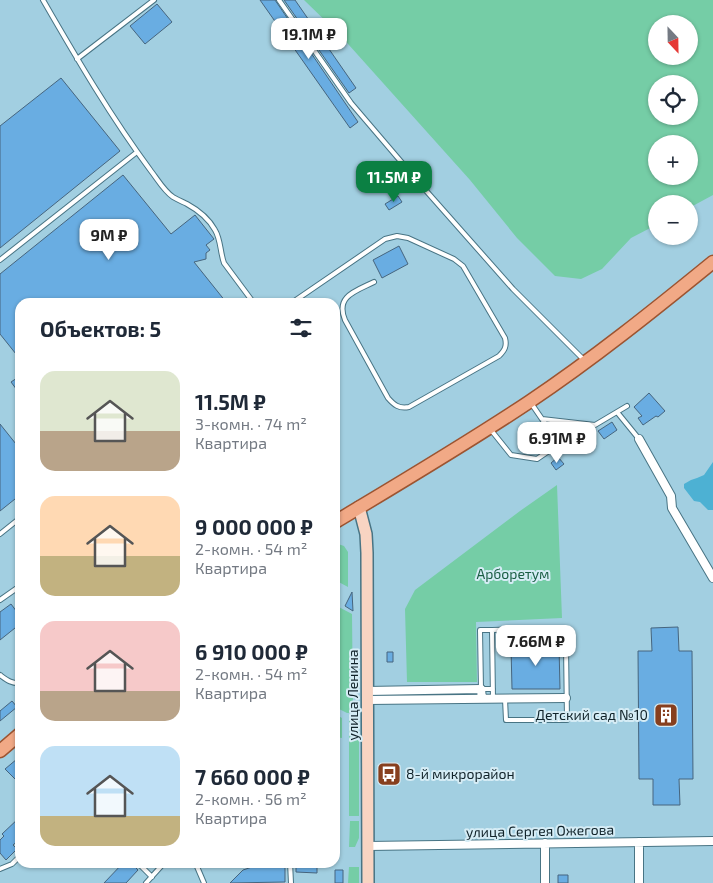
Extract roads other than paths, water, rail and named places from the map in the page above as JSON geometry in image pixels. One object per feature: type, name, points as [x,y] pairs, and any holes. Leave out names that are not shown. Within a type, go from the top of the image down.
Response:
[{"type":"main road","points":[[340,519],[530,402],[643,319],[713,262]]},
{"type":"main road","name":"улица Ленина","points":[[359,507],[364,524],[366,544],[368,883]]},
{"type":"main road","points":[[0,752],[15,738]]},
{"type":"street","points":[[639,439],[671,496],[672,508],[713,578]]},
{"type":"street","points":[[367,695],[481,689],[482,699]]},
{"type":"street","points":[[367,695],[482,699],[566,698]]},
{"type":"street","name":"улица Сергея Ожегова","points":[[368,846],[713,841]]},
{"type":"street","points":[[639,842],[639,883]]},
{"type":"street","points":[[545,843],[545,883]]},
{"type":"lane","points":[[43,0],[77,59],[137,152],[167,191],[199,212],[209,222],[218,236],[224,263],[250,298]]},
{"type":"lane","points":[[77,59],[154,0]]},
{"type":"lane","points":[[278,0],[351,103],[513,289],[586,361]]},
{"type":"lane","points":[[0,260],[137,152]]},
{"type":"lane","points":[[299,298],[385,239],[397,236],[408,238],[454,259],[463,266],[505,338],[506,345],[504,351],[499,356],[409,407],[398,407],[388,398],[342,312],[344,299],[374,282]]},
{"type":"lane","points":[[489,428],[511,455],[538,459],[559,444],[530,402]]},
{"type":"lane","points":[[542,419],[595,425],[627,406]]},
{"type":"lane","points":[[617,412],[639,439]]},
{"type":"lane","points":[[0,534],[15,522]]},
{"type":"lane","points":[[0,600],[15,590]]},
{"type":"lane","points":[[493,689],[481,689],[480,630],[552,628],[561,631],[565,638],[566,646],[566,720],[506,720],[505,699]]},
{"type":"lane","points":[[492,630],[493,699]]},
{"type":"lane","points":[[0,675],[15,683]]},
{"type":"lane","points":[[0,869],[15,861]]},
{"type":"lane","points":[[143,868],[152,877]]},
{"type":"lane","points":[[146,883],[160,868]]},
{"type":"lane","points":[[198,868],[204,883]]},
{"type":"lane","points":[[290,868],[291,883]]},
{"type":"water","points":[[713,462],[713,510],[708,510],[700,502],[694,501],[684,488],[684,484],[704,475]]},
{"type":"place","name":"Детский сад №10","points":[[666,715]]},
{"type":"place","name":"8-й микрорайон","points":[[389,774]]},
{"type":"park label","name":"Арборетум","points":[[513,574]]}]
